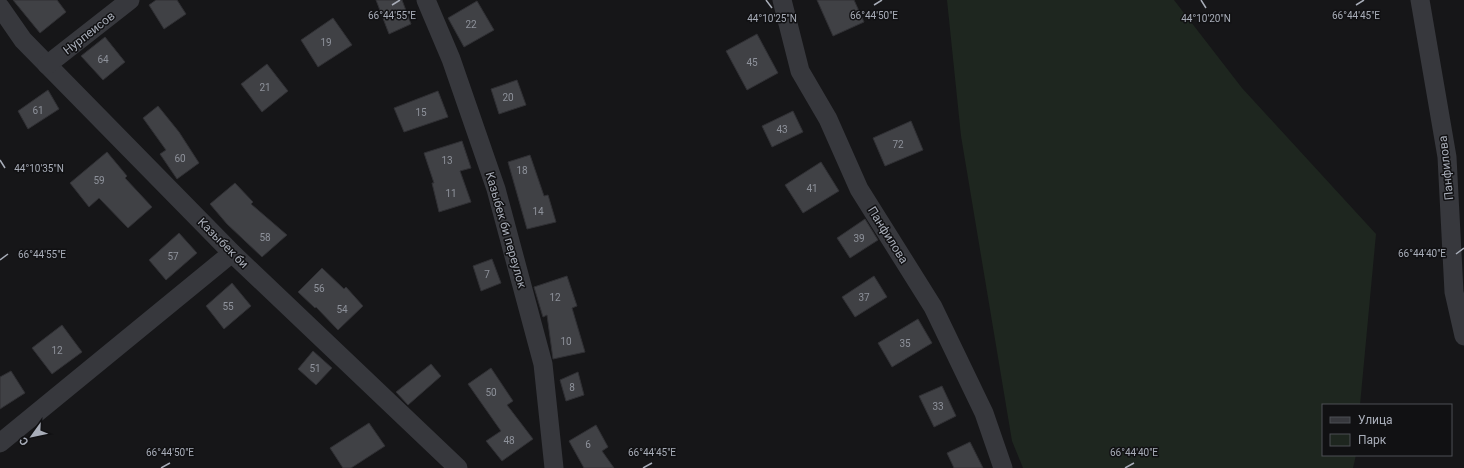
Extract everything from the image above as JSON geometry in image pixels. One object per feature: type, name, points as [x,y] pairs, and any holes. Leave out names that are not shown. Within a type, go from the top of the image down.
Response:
[{"type":"street","name":"Нурпеисов","points":[[47,65],[130,0]]},
{"type":"street","name":"Казыбек би переулок","points":[[426,0],[451,60],[496,189],[543,364],[554,468]]},
{"type":"street","name":"Панфилова","points":[[782,0],[800,71],[828,119],[859,188],[933,307],[984,413],[1003,468]]},
{"type":"street","name":"Панфилова","points":[[1420,0],[1447,157],[1454,292],[1464,336]]},
{"type":"street","name":"Казыбек би","points":[[0,7],[23,40],[232,253],[458,468]]},
{"type":"street","points":[[0,443],[232,253]]},
{"type":"green space","points":[[947,0],[1174,0],[1242,88],[1376,234],[1360,404],[1322,404],[1322,456],[1356,456],[1353,468],[1023,468],[1012,441],[961,136]]},
{"type":"building","points":[[13,0],[57,0],[66,12],[40,33]]},
{"type":"building","points":[[156,0],[177,0],[186,14],[164,29],[149,5]]},
{"type":"building","points":[[376,0],[402,0],[411,24],[389,34]]},
{"type":"building","points":[[817,0],[854,0],[864,22],[833,36]]},
{"type":"building","points":[[477,1],[494,30],[464,47],[448,18]]},
{"type":"building","points":[[333,18],[352,45],[318,67],[301,40]]},
{"type":"building","points":[[757,34],[778,73],[747,90],[726,51]]},
{"type":"building","points":[[105,37],[125,62],[103,80],[81,56]]},
{"type":"building","points":[[267,64],[288,91],[262,112],[241,84]]},
{"type":"building","points":[[517,80],[526,105],[499,114],[491,89]]},
{"type":"building","points":[[48,90],[59,109],[28,129],[18,111]]},
{"type":"building","points":[[438,91],[448,117],[404,132],[394,108]]},
{"type":"building","points":[[158,106],[179,132],[199,163],[177,179],[160,154],[166,150],[143,118]]},
{"type":"building","points":[[793,111],[803,132],[772,147],[762,126]]},
{"type":"building","points":[[911,121],[923,150],[885,166],[873,138]]},
{"type":"building","points":[[462,141],[471,168],[460,171],[471,202],[439,212],[432,183],[434,183],[424,153]]},
{"type":"building","points":[[107,152],[127,176],[125,178],[152,207],[128,228],[99,198],[89,207],[70,183]]},
{"type":"building","points":[[530,155],[544,196],[548,195],[556,222],[527,229],[508,162]]},
{"type":"building","points":[[821,162],[839,191],[803,213],[785,185]]},
{"type":"building","points":[[235,183],[253,202],[251,204],[287,235],[262,257],[227,224],[210,204]]},
{"type":"building","points":[[865,219],[878,240],[850,258],[837,238]]},
{"type":"building","points":[[179,233],[197,253],[166,280],[149,260]]},
{"type":"building","points":[[492,259],[501,283],[481,291],[473,266]]},
{"type":"building","points":[[322,268],[344,289],[346,287],[363,306],[338,330],[316,307],[315,308],[298,292]]},
{"type":"building","points":[[567,276],[577,306],[572,308],[585,352],[553,359],[547,315],[543,317],[534,287]]},
{"type":"building","points":[[874,276],[887,297],[855,317],[842,297]]},
{"type":"building","points":[[232,283],[251,306],[224,329],[206,306]]},
{"type":"building","points":[[918,319],[932,343],[892,367],[878,343]]},
{"type":"building","points":[[62,325],[82,352],[52,374],[32,348]]},
{"type":"building","points":[[313,351],[332,368],[316,385],[298,369]]},
{"type":"building","points":[[431,364],[441,376],[408,405],[396,392]]},
{"type":"building","points":[[491,368],[513,401],[507,405],[533,439],[502,461],[486,441],[501,431],[468,384]]},
{"type":"building","points":[[11,371],[25,393],[0,409],[0,377]]},
{"type":"building","points":[[578,372],[584,395],[566,401],[560,380]]},
{"type":"building","points":[[942,386],[956,416],[934,427],[919,396]]},
{"type":"building","points":[[369,423],[385,446],[351,468],[343,468],[330,448]]},
{"type":"building","points":[[596,425],[608,447],[602,451],[614,468],[584,468],[569,441]]},
{"type":"building","points":[[970,442],[983,468],[954,468],[947,453]]}]
